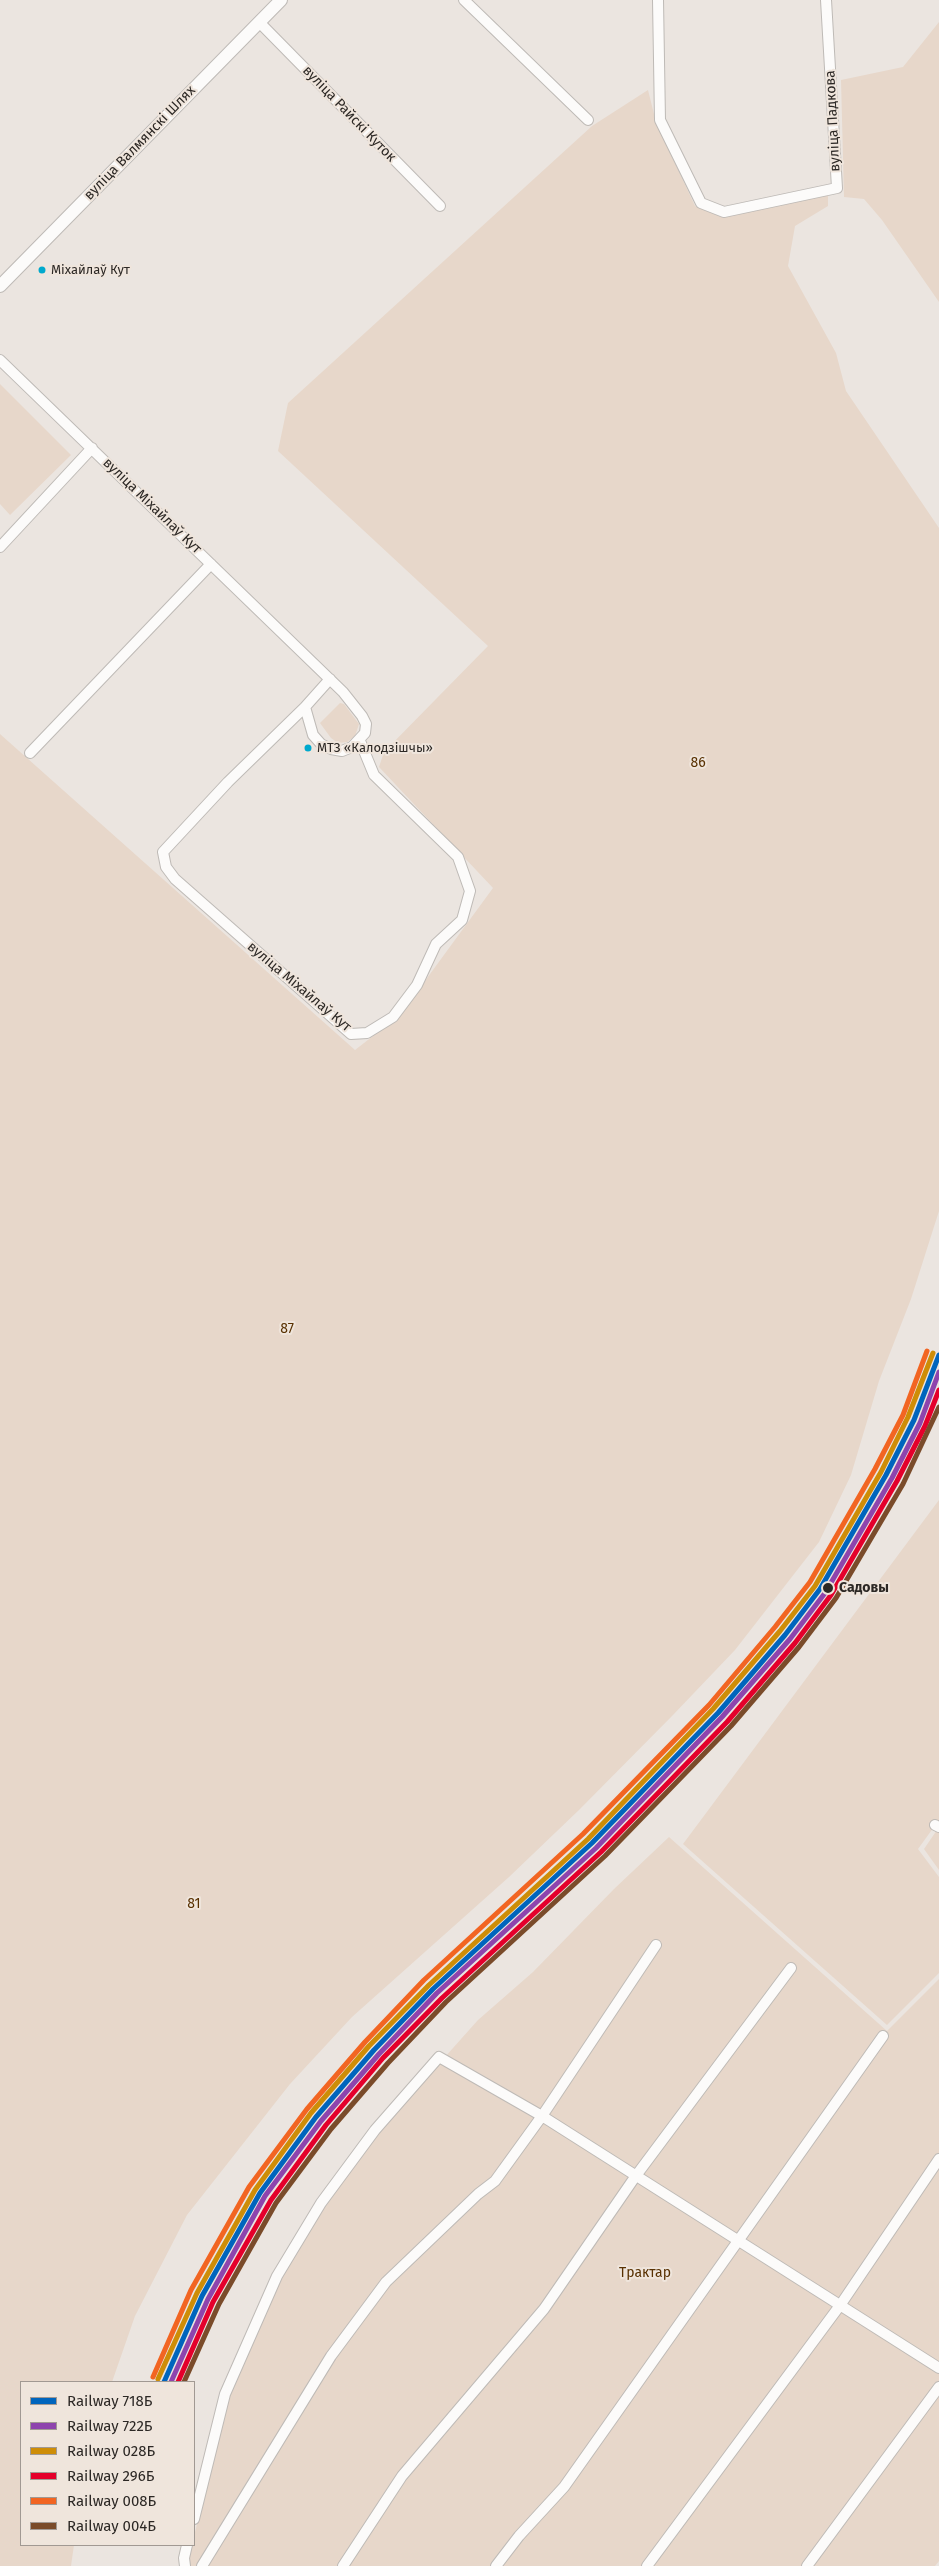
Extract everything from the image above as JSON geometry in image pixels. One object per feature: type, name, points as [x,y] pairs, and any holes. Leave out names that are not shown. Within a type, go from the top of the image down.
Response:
[{"type":"street","name":"вуліца Валмянскі Шлях","points":[[0,286],[281,0]]},
{"type":"street","points":[[464,0],[588,120]]},
{"type":"street","name":"вуліца Падкова","points":[[658,0],[660,120],[701,203],[724,212],[837,188],[826,0]]},
{"type":"street","name":"вуліца Райскі Куток","points":[[259,22],[440,206]]},
{"type":"street","name":"вуліца Міхайлаў Кут","points":[[0,360],[330,679],[362,716],[366,724],[365,733],[360,741],[374,775],[458,857],[470,891],[462,920],[436,944],[417,985],[393,1017],[367,1033],[351,1034],[175,879],[166,866],[163,852],[228,782],[305,707]]},
{"type":"street","name":"вуліца Міхайлаў Кут","points":[[0,547],[92,448]]},
{"type":"street","name":"вуліца Міхайлаў Кут","points":[[30,753],[212,564]]},
{"type":"street","points":[[330,679],[305,707],[309,727],[321,744],[342,751],[360,741]]},
{"type":"street","points":[[202,2566],[336,2348],[386,2282],[478,2194],[495,2181],[542,2116],[656,1945]]},
{"type":"street","points":[[343,2566],[402,2476],[544,2309],[635,2177],[791,1968]]},
{"type":"street","points":[[496,2566],[519,2536],[564,2487],[883,2036]]},
{"type":"street","points":[[195,2515],[226,2394],[277,2276],[321,2203],[374,2130],[439,2057],[542,2116],[635,2177],[841,2304],[939,2368]]},
{"type":"street","points":[[647,2566],[841,2304],[939,2159]]},
{"type":"street","points":[[807,2566],[939,2387]]},
{"type":"street","points":[[185,2566],[184,2558],[187,2546]]},
{"type":"green space","points":[[939,22],[939,302],[882,220],[864,199],[844,197],[841,80],[903,67]]},
{"type":"green space","points":[[648,90],[656,122],[695,206],[722,217],[828,194],[828,206],[795,226],[788,266],[836,353],[846,391],[939,528],[939,1211],[911,1299],[879,1381],[851,1475],[819,1542],[735,1650],[673,1715],[579,1810],[509,1877],[352,2017],[290,2084],[187,2215],[135,2316],[112,2381],[20,2381],[20,2546],[74,2546],[71,2566],[0,2566],[0,734],[355,1050],[400,1015],[493,888],[379,767],[384,752],[488,646],[278,451],[288,403],[592,126]]},
{"type":"green space","points":[[0,384],[71,455],[10,515],[0,504]]},
{"type":"green space","points":[[340,703],[344,704],[359,724],[355,736],[347,742],[338,743],[331,738],[320,723]]},
{"type":"green space","points":[[939,1500],[939,1820],[918,1849],[939,1877],[939,1973],[887,2025],[683,1844]]},
{"type":"green space","points":[[939,1827],[939,1870],[924,1849]]},
{"type":"green space","name":"Трактар","points":[[669,1837],[887,2031],[939,1979],[939,2561],[935,2566],[189,2566],[188,2558],[192,2546],[195,2546],[195,2532],[230,2396],[281,2278],[324,2206],[378,2132],[478,2020],[533,1972],[614,1889]]},
{"type":"rail line","name":"008Б","points":[[153,2377],[191,2290],[249,2187],[307,2109],[365,2042],[424,1980],[583,1834],[709,1705],[775,1627],[810,1582],[875,1469],[903,1415],[927,1351]]},
{"type":"rail line","name":"028Б","points":[[158,2379],[197,2293],[255,2190],[311,2113],[369,2046],[429,1985],[588,1839],[713,1709],[780,1631],[815,1586],[881,1472],[908,1417],[933,1353]]},
{"type":"rail line","name":"718Б","points":[[164,2381],[202,2296],[260,2193],[316,2117],[374,2050],[433,1989],[592,1843],[718,1713],[785,1635],[820,1589],[886,1475],[914,1420],[939,1355]]},
{"type":"rail line","name":"722Б","points":[[171,2381],[208,2299],[265,2196],[321,2121],[379,2054],[437,1993],[596,1848],[722,1717],[790,1639],[825,1593],[892,1478],[920,1423],[939,1372]]},
{"type":"rail line","name":"296Б","points":[[178,2381],[213,2302],[271,2200],[326,2125],[383,2058],[442,1998],[601,1852],[727,1722],[795,1643],[831,1595],[897,1481],[925,1426],[939,1390]]},
{"type":"rail line","name":"004Б","points":[[184,2381],[219,2304],[276,2203],[331,2129],[388,2063],[446,2002],[605,1856],[731,1726],[799,1647],[836,1598],[903,1484],[939,1407]]},
{"type":"place","name":"Міхайлаў Кут","points":[[42,270]]},
{"type":"place","name":"МТЗ «Калодзішчы»","points":[[308,748]]},
{"type":"place","name":"Садовы","points":[[828,1588]]},
{"type":"park label","name":"86","points":[[698,763]]},
{"type":"park label","name":"87","points":[[287,1329]]},
{"type":"park label","name":"81","points":[[194,1904]]}]
